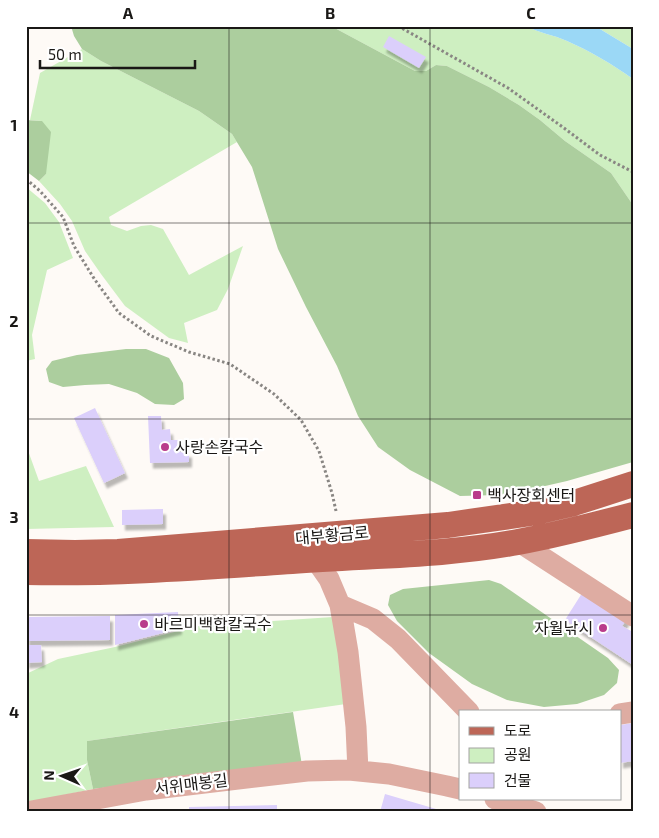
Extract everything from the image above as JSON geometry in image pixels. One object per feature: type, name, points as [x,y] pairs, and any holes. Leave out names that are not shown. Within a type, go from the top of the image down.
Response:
[{"type":"main road","name":"대부황금로","points":[[26,552],[118,552],[448,525],[531,513],[574,503],[633,484]]},
{"type":"main road","name":"대부황금로","points":[[26,572],[125,571],[437,552],[519,542],[633,515]]},
{"type":"lane","points":[[519,542],[633,616]]},
{"type":"lane","points":[[315,559],[329,579],[340,605],[348,652],[356,727],[358,771]]},
{"type":"lane","points":[[340,605],[373,619],[380,624],[467,710]]},
{"type":"lane","name":"서위매봉길","points":[[26,812],[146,790],[307,771],[349,770],[389,774],[459,790]]},
{"type":"lane","points":[[500,800],[532,807]]},
{"type":"path","points":[[398,26],[508,88],[600,155],[633,172]]},
{"type":"path","points":[[26,179],[40,191],[63,217],[74,246],[95,280],[119,313],[151,336],[189,352],[230,364],[274,394],[301,420],[318,451],[332,493],[341,534]]},
{"type":"green space","points":[[71,26],[331,26],[415,71],[426,71],[436,65],[447,66],[489,87],[519,105],[565,141],[611,173],[633,205],[633,462],[532,489],[498,495],[460,496],[410,470],[378,447],[358,416],[337,366],[278,249],[252,167],[232,134],[199,111],[101,61],[82,49],[74,36]]},
{"type":"green space","points":[[331,26],[526,26],[567,41],[601,58],[633,79],[633,205],[611,173],[565,141],[519,105],[489,87],[447,66],[436,65],[426,71],[415,71]]},
{"type":"green space","points":[[595,26],[633,26],[633,49]]},
{"type":"green space","points":[[82,49],[101,61],[199,111],[232,134],[237,142],[109,217],[111,225],[127,231],[151,225],[163,229],[189,275],[243,246],[228,289],[217,310],[184,323],[188,343],[169,338],[125,306],[85,251],[72,221],[60,204],[39,181],[46,174],[42,121],[30,120],[40,73]]},
{"type":"green space","points":[[26,120],[42,121],[51,132],[46,174],[39,181],[26,171]]},
{"type":"green space","points":[[26,187],[45,203],[59,222],[73,258],[47,270],[32,335],[35,359],[26,361]]},
{"type":"green space","points":[[126,349],[146,349],[169,358],[183,383],[184,399],[174,405],[155,404],[137,393],[109,384],[63,387],[49,382],[46,369],[52,361],[77,355]]},
{"type":"green space","points":[[26,445],[39,481],[86,466],[114,527],[26,529]]},
{"type":"green space","points":[[489,580],[501,584],[608,658],[619,670],[617,683],[604,695],[577,704],[544,707],[507,700],[472,684],[429,653],[397,621],[388,605],[390,595],[403,589]]},
{"type":"green space","points":[[333,617],[346,704],[87,741],[87,760],[93,789],[26,803],[26,674],[58,659],[198,626]]},
{"type":"green space","points":[[293,712],[302,765],[93,789],[87,760],[87,741]]},
{"type":"water","points":[[526,26],[595,26],[633,49],[633,79],[584,49]]},
{"type":"building","points":[[389,36],[426,57],[419,68],[383,47]]},
{"type":"building","points":[[95,408],[125,473],[104,483],[74,418]]},
{"type":"building","points":[[148,416],[161,416],[162,430],[170,429],[171,440],[180,440],[180,452],[189,452],[189,462],[150,463]]},
{"type":"building","points":[[163,509],[163,524],[122,525],[122,510]]},
{"type":"building","points":[[584,590],[627,619],[622,626],[633,632],[633,646],[631,648],[633,649],[633,665],[565,620]]},
{"type":"building","points":[[178,612],[179,629],[115,645],[115,615]]},
{"type":"building","points":[[110,616],[110,640],[26,641],[26,617]]},
{"type":"building","points":[[26,645],[41,645],[42,662],[26,663]]},
{"type":"building","points":[[633,723],[633,761],[622,763],[622,725]]},
{"type":"building","points":[[385,794],[443,811],[443,812],[380,812]]},
{"type":"building","points":[[277,805],[277,812],[189,812],[189,807]]},
{"type":"place","name":"사랑손칼국수","points":[[165,447]]},
{"type":"place","name":"백사장회센터","points":[[477,495]]},
{"type":"place","name":"바르미백합칼국수","points":[[144,624]]},
{"type":"place","name":"자월낚시","points":[[603,628]]}]
